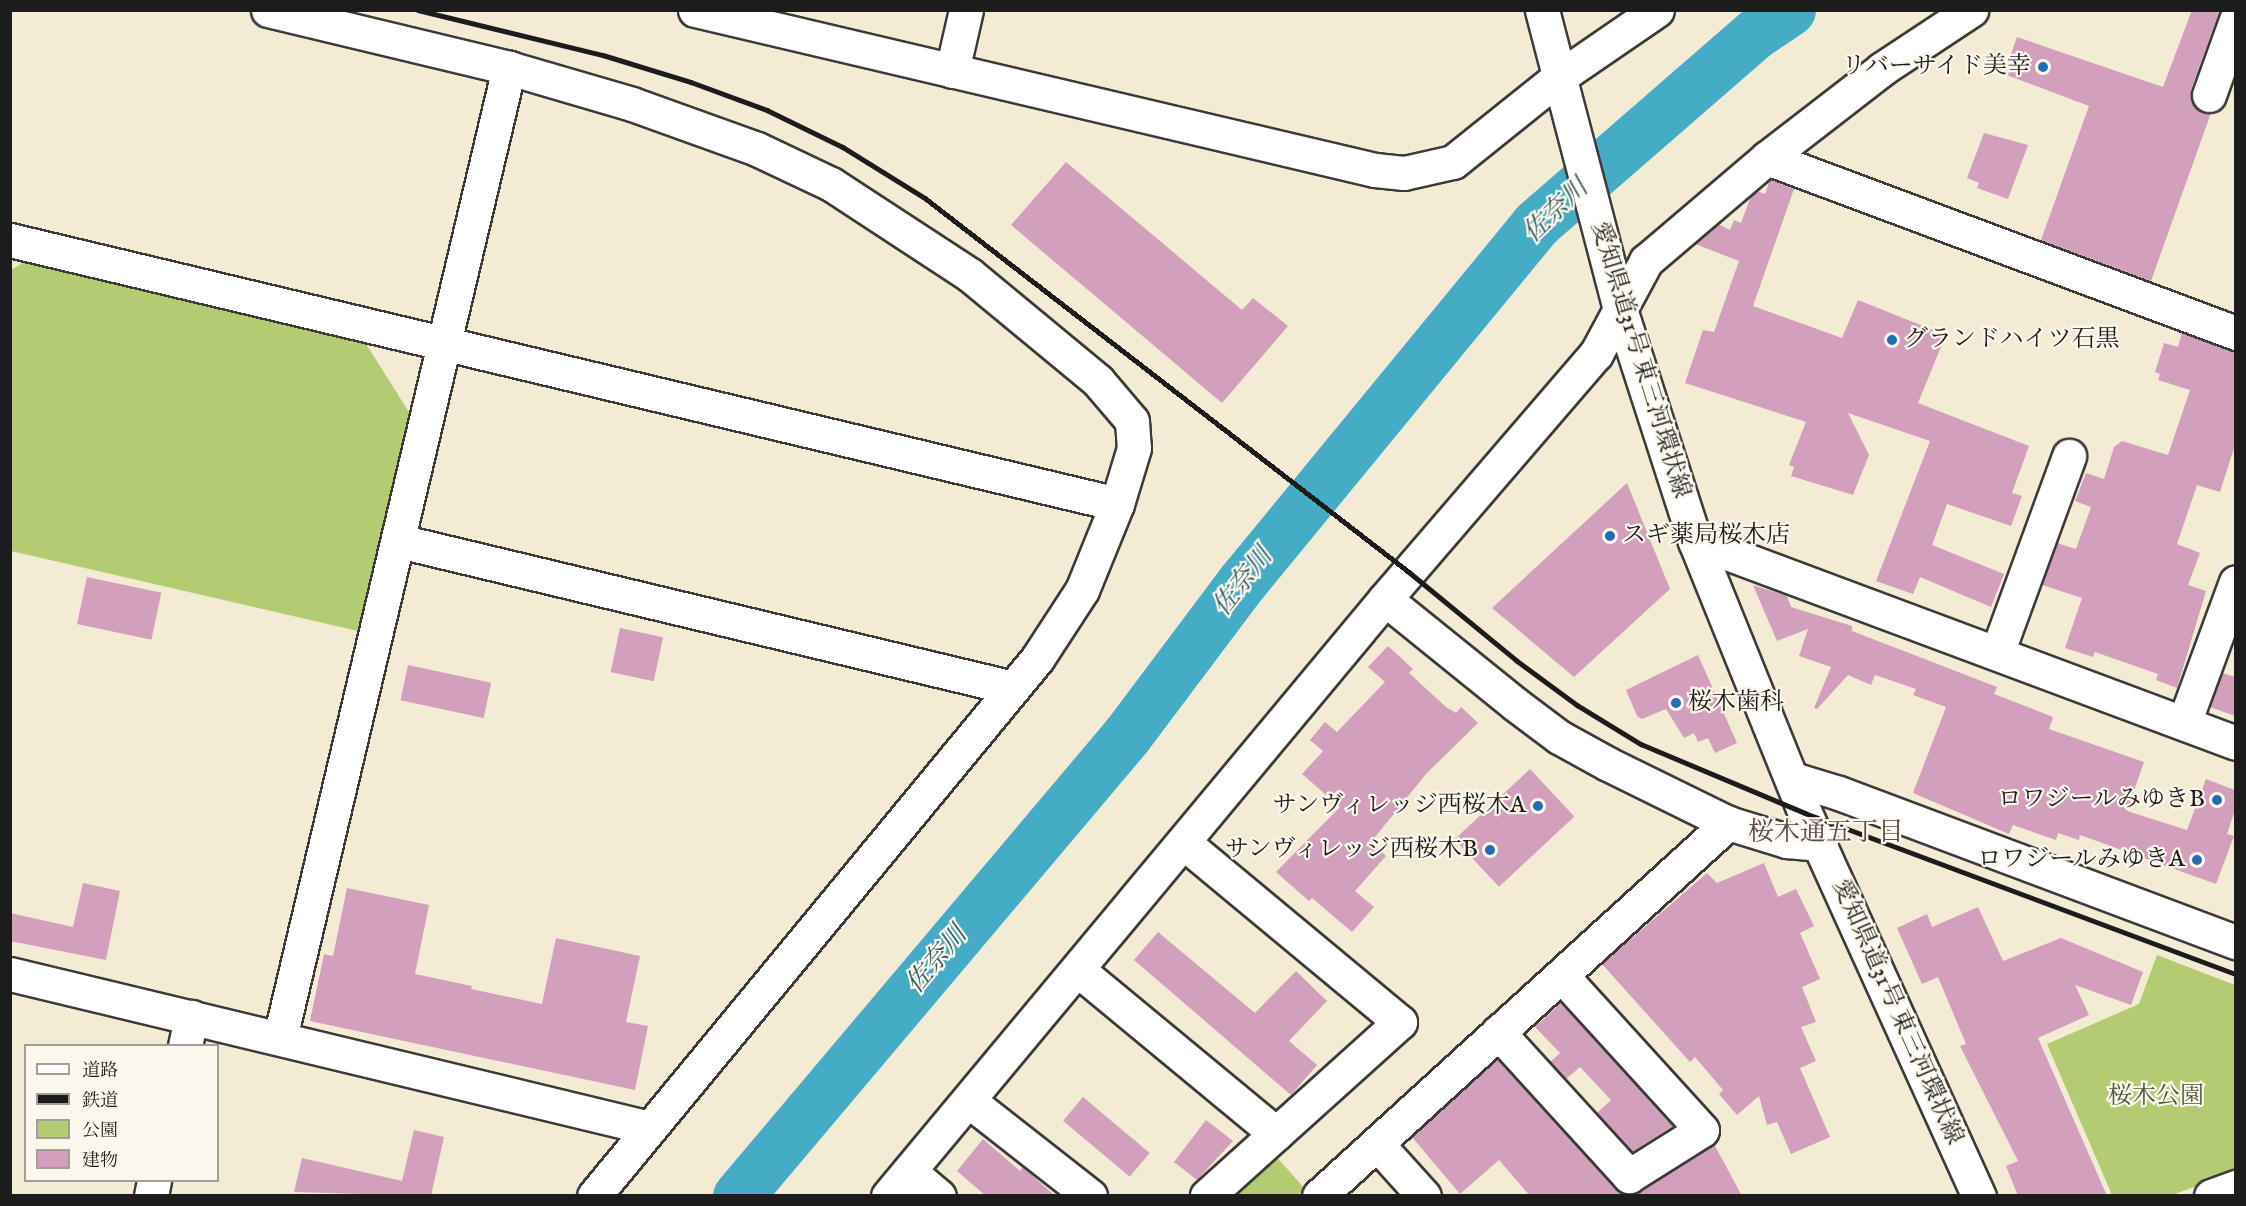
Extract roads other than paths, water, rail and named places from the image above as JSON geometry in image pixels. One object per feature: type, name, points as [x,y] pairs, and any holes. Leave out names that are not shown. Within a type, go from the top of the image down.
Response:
[{"type":"street","points":[[268,10],[509,68],[632,104],[758,149],[831,184],[970,276],[1098,381],[1132,421],[1134,448],[1117,504],[1082,590],[1037,659],[594,1196]]},
{"type":"street","points":[[695,10],[781,20],[952,71],[1375,170],[1404,173],[1453,162],[1558,78],[1657,10]]},
{"type":"street","points":[[952,71],[966,10]]},
{"type":"street","name":"愛知県道31号 東三河環状線","points":[[1542,10],[1558,78],[1610,263],[1620,309],[1695,542],[1821,844],[1980,1196]]},
{"type":"street","points":[[888,1196],[1385,599],[1596,354],[1646,261],[1767,158],[1882,69],[1971,10]]},
{"type":"street","points":[[2209,94],[2235,20]]},
{"type":"street","points":[[280,1038],[399,541],[441,345],[509,68]]},
{"type":"street","points":[[1767,158],[2235,333]]},
{"type":"street","points":[[10,240],[441,345],[1117,504]]},
{"type":"street","points":[[1997,653],[2069,456]]},
{"type":"street","points":[[399,541],[1012,688]]},
{"type":"street","points":[[1695,542],[2235,743]]},
{"type":"street","points":[[2184,723],[2235,582]]},
{"type":"street","points":[[1385,599],[1560,736],[1728,823],[1786,841],[1821,844]]},
{"type":"street","points":[[1793,779],[1839,793],[2235,942]]},
{"type":"street","points":[[1319,1196],[1728,823]]},
{"type":"street","points":[[1183,842],[1400,1022],[1207,1196]]},
{"type":"street","points":[[1078,970],[1276,1134]]},
{"type":"street","points":[[10,974],[188,1031],[280,1038],[650,1128]]},
{"type":"street","points":[[1498,1032],[1629,1176],[1701,1130],[1562,976]]},
{"type":"street","points":[[969,1101],[1090,1196]]},
{"type":"street","points":[[1377,1144],[1424,1196]]},
{"type":"street","points":[[909,1171],[939,1196]]},
{"type":"street","points":[[2211,1196],[2235,1187]]},
{"type":"waterway","name":"佐奈川","points":[[738,1196],[1127,735],[1242,582],[1536,224],[1756,33],[1790,10]]},
{"type":"railway","points":[[418,10],[603,55],[691,82],[767,110],[843,147],[925,198],[1409,572],[1516,660],[1577,705],[1641,744],[1805,813],[2236,974]]},
{"type":"place","name":"リバーサイド美幸","points":[[2043,67]]},
{"type":"place","name":"グランドハイツ石黒","points":[[1892,340]]},
{"type":"place","name":"スギ薬局桜木店","points":[[1610,536]]},
{"type":"place","name":"桜木歯科","points":[[1676,703]]},
{"type":"place","name":"ロワジールみゆきB","points":[[2217,800]]},
{"type":"place","name":"サンヴィレッジ西桜木A","points":[[1538,806]]},
{"type":"place","name":"サンヴィレッジ西桜木B","points":[[1490,850]]},
{"type":"place","name":"ロワジールみゆきA","points":[[2197,860]]},
{"type":"district","name":"桜木通五丁目","points":[[1826,833]]},
{"type":"park label","name":"桜木公園","points":[[2156,1097]]}]
